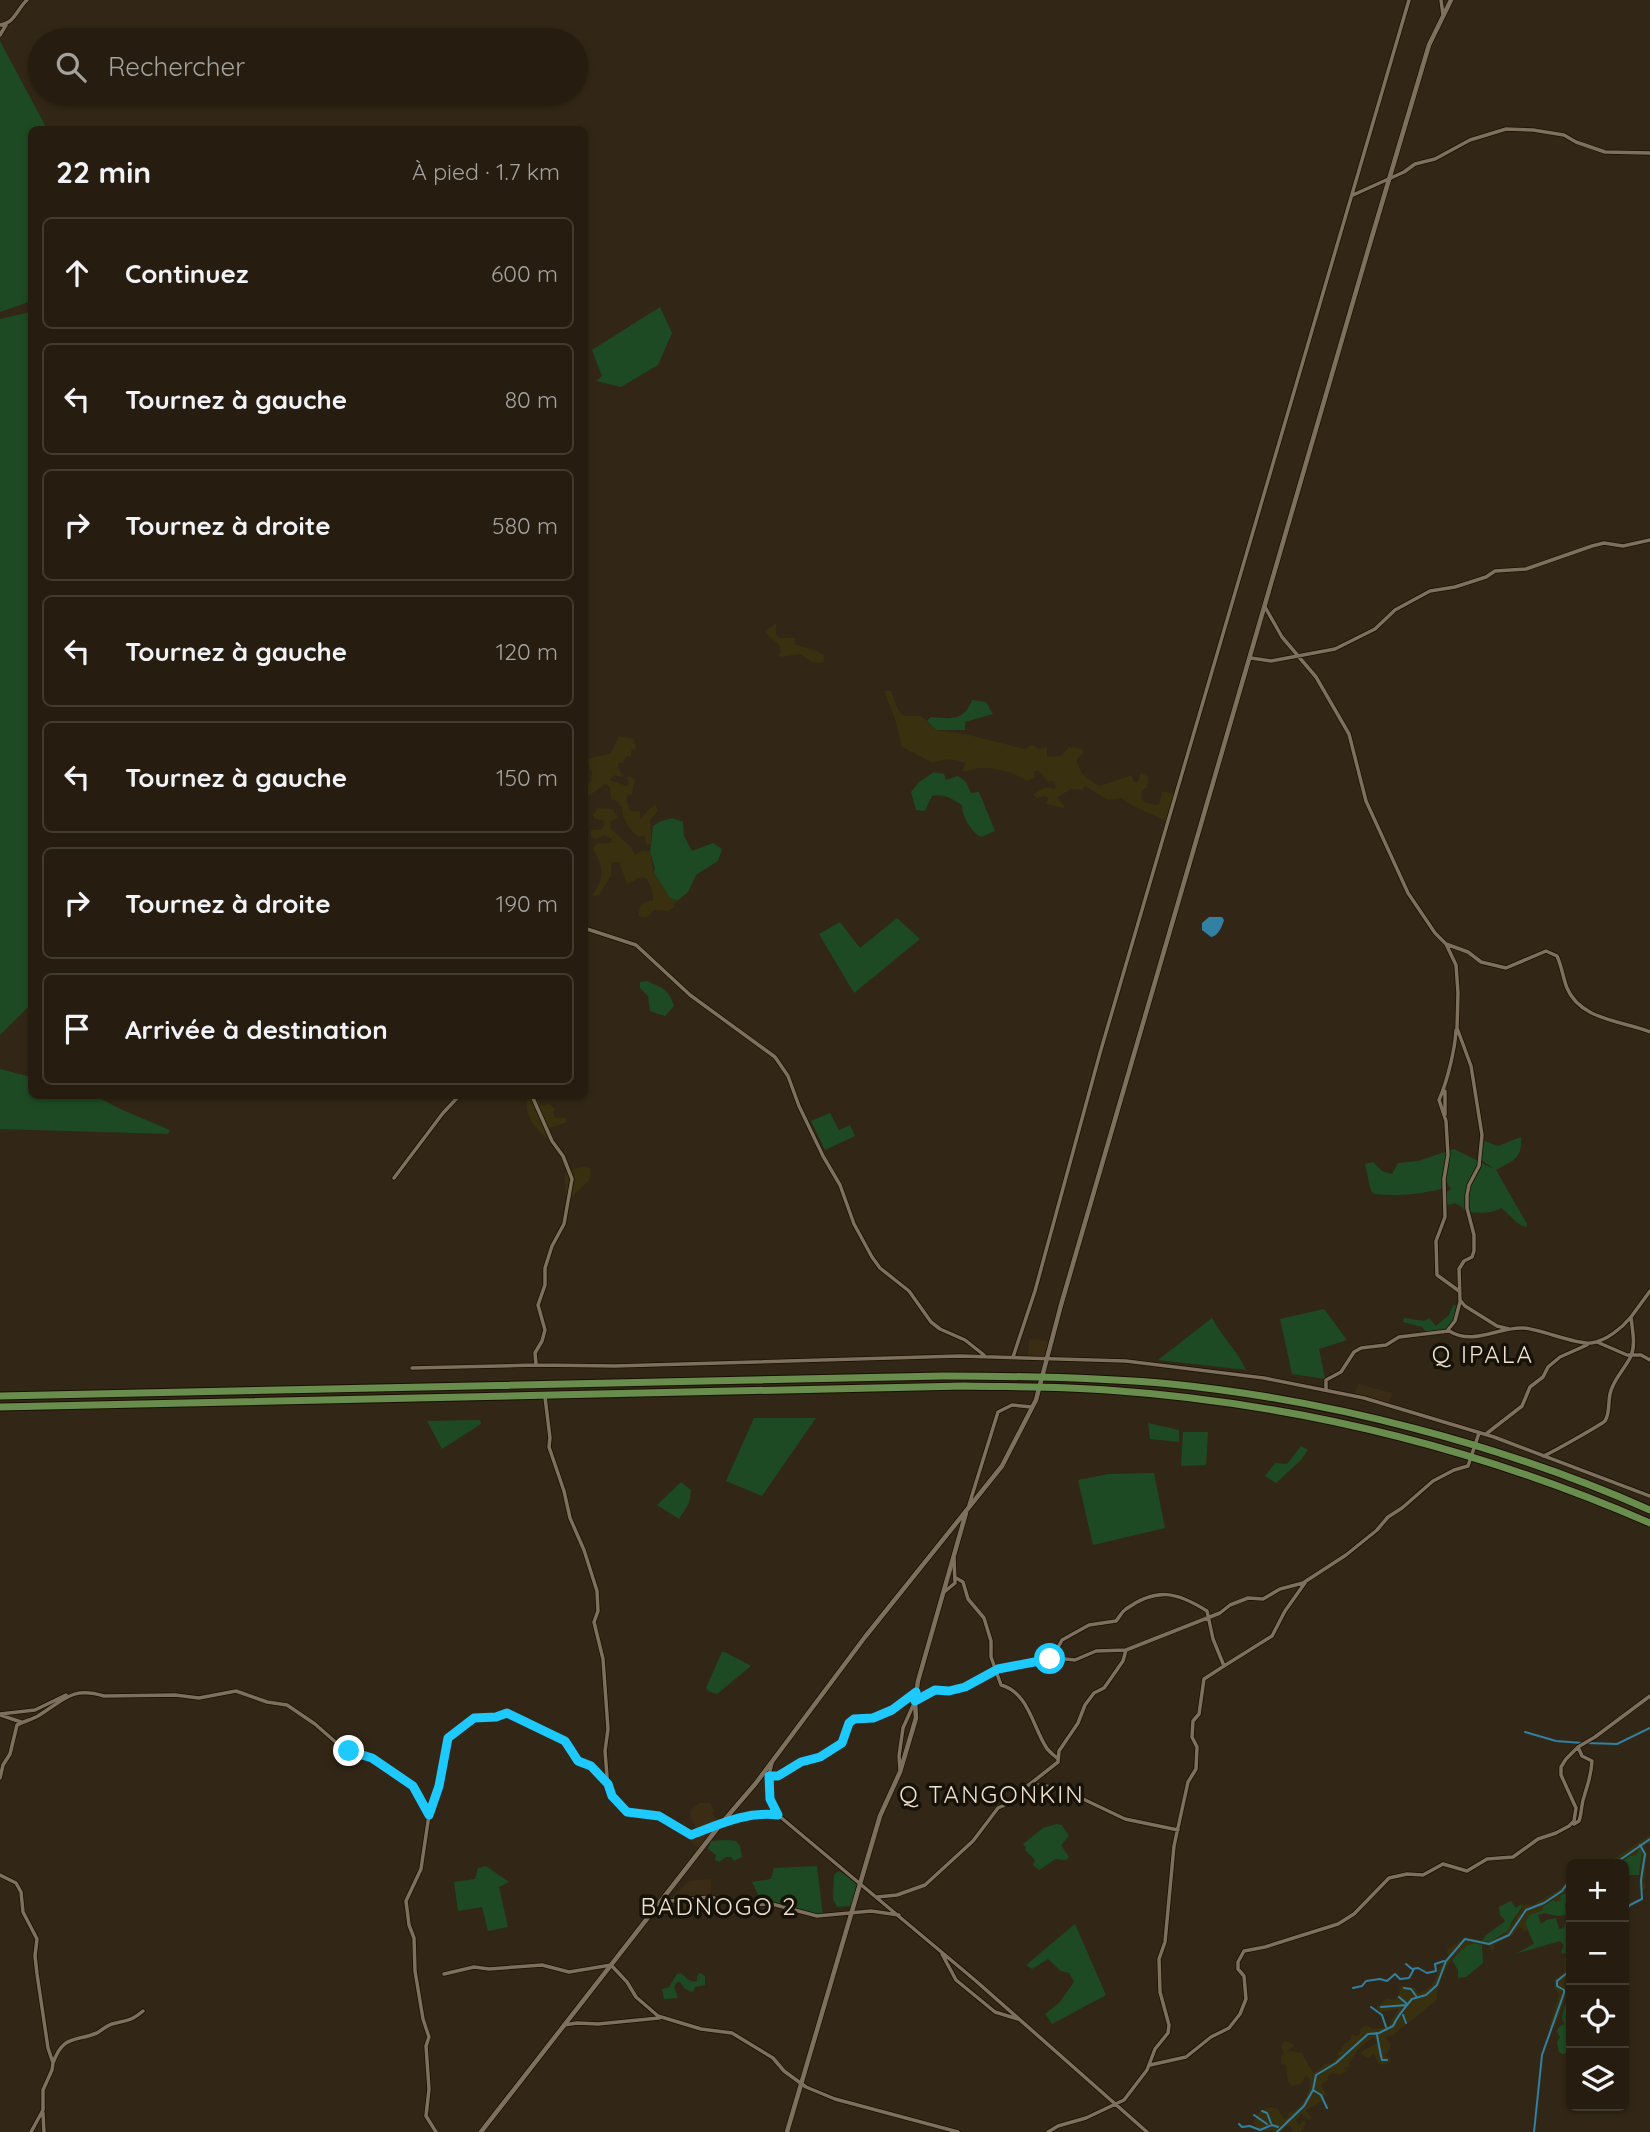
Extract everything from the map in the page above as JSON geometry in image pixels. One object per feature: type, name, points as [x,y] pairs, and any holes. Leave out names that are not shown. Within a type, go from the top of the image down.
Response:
[{"type":"highway","points":[[0,1396],[933,1376],[1043,1377],[1173,1385],[1249,1395],[1364,1417],[1475,1446],[1650,1510]]},
{"type":"highway","points":[[0,1407],[1041,1387],[1155,1394],[1285,1411],[1404,1437],[1472,1456],[1587,1495],[1650,1523]]},
{"type":"street","points":[[0,25],[13,20],[27,0]]},
{"type":"street","points":[[1013,1357],[1035,1291],[1100,1054],[1409,0]]},
{"type":"street","points":[[1441,0],[1443,15]]},
{"type":"street","points":[[481,2132],[774,1758],[864,1637],[1002,1466],[1032,1407],[1041,1387],[1047,1358],[1429,45],[1451,0]]},
{"type":"street","points":[[0,35],[6,24]]},
{"type":"street","points":[[1353,195],[1404,172],[1415,164],[1449,153],[1470,140],[1506,129],[1564,135],[1605,152],[1650,153]]},
{"type":"street","points":[[1251,658],[1271,661],[1335,649],[1375,629],[1395,610],[1430,591],[1455,587],[1486,577],[1495,571],[1526,569],[1604,543],[1623,546],[1650,540]]},
{"type":"street","points":[[1265,607],[1282,637],[1316,677],[1349,734],[1366,800],[1390,857],[1408,893],[1426,922],[1446,944],[1456,965],[1457,1028],[1445,1089],[1448,1155],[1444,1179],[1445,1217],[1436,1241],[1439,1277],[1459,1291]]},
{"type":"street","points":[[588,929],[636,945],[690,995],[775,1056],[788,1076],[799,1106],[840,1185],[854,1224],[872,1257],[880,1268],[909,1291],[931,1322],[965,1340],[985,1357]]},
{"type":"street","points":[[1446,944],[1465,950],[1481,962],[1506,968],[1546,951],[1557,956],[1572,998],[1590,1012],[1650,1032]]},
{"type":"street","points":[[1447,1331],[1458,1312],[1460,1266],[1472,1257],[1474,1251],[1474,1235],[1466,1208],[1469,1185],[1479,1167],[1482,1135],[1471,1066],[1457,1028]]},
{"type":"street","points":[[394,1178],[456,1099]]},
{"type":"street","points":[[534,1099],[572,1179],[564,1224],[545,1268],[545,1285],[538,1305],[545,1330],[535,1353],[536,1365]]},
{"type":"street","points":[[1485,1435],[1522,1406],[1530,1387],[1544,1377],[1548,1367],[1560,1357],[1621,1329],[1650,1291]]},
{"type":"street","points":[[1460,1300],[1497,1326],[1508,1329]]},
{"type":"street","points":[[1540,1455],[1550,1454],[1576,1437],[1600,1426],[1608,1414],[1614,1384],[1631,1355],[1634,1334],[1631,1318]]},
{"type":"street","points":[[1326,1391],[1326,1380],[1341,1372],[1357,1350],[1382,1346],[1399,1337],[1447,1331],[1472,1338],[1508,1329],[1527,1329],[1589,1344]]},
{"type":"street","points":[[1597,1342],[1650,1360]]},
{"type":"street","points":[[412,1368],[985,1357],[1126,1362],[1230,1373],[1364,1398],[1485,1435],[1650,1496]]},
{"type":"street","points":[[545,1395],[550,1438],[548,1447],[597,1591],[598,1611],[594,1622],[602,1650],[608,1727],[605,1751],[608,1784],[612,1796],[629,1813],[659,1816],[691,1835],[759,1813],[778,1815]]},
{"type":"street","points":[[787,2132],[880,1816],[900,1772],[916,1718],[916,1692],[967,1510],[998,1412],[1012,1405],[1032,1407]]},
{"type":"street","points":[[915,1701],[935,1690],[949,1691],[965,1687],[995,1670],[1055,1658],[1069,1661],[1096,1651],[1126,1650],[1220,1613],[1230,1605],[1248,1598],[1263,1599],[1280,1589],[1303,1583],[1346,1555],[1377,1530],[1382,1521],[1433,1481],[1468,1466],[1479,1433]]},
{"type":"street","points":[[943,1593],[953,1586],[956,1578],[955,1552]]},
{"type":"street","points":[[956,1578],[963,1583],[968,1599],[984,1618],[991,1641],[991,1657],[1001,1685],[1013,1690],[1025,1705],[1046,1746],[1058,1759]]},
{"type":"street","points":[[1048,2132],[1124,2099],[1150,2065],[1155,2049],[1170,2029],[1161,2000],[1159,1959],[1165,1942],[1178,1830],[1188,1782],[1196,1769],[1196,1747],[1192,1737],[1193,1721],[1199,1714],[1201,1686],[1204,1679],[1272,1636],[1285,1611],[1308,1578]]},
{"type":"street","points":[[1042,1660],[1054,1655],[1062,1640],[1094,1623],[1116,1621],[1126,1608],[1157,1593],[1166,1592],[1205,1609],[1224,1667]]},
{"type":"street","points":[[877,1897],[897,1895],[925,1885],[973,1841],[998,1808],[1014,1801],[1024,1788],[1056,1764],[1059,1751],[1078,1723],[1085,1706],[1094,1693],[1104,1688],[1124,1661],[1126,1650]]},
{"type":"street","points":[[0,1715],[24,1713],[68,1695],[94,1693],[104,1696],[175,1695],[199,1698],[236,1691],[267,1702],[286,1705],[315,1724],[340,1746],[372,1758],[413,1786],[429,1815]]},
{"type":"street","points":[[769,1776],[778,1776],[801,1762],[820,1757],[842,1743],[849,1723],[854,1719],[873,1718],[892,1710],[916,1692]]},
{"type":"street","points":[[0,1779],[16,1728],[68,1695]]},
{"type":"street","points":[[1569,1826],[1574,1821],[1576,1808],[1561,1771],[1566,1759],[1577,1746],[1595,1737],[1650,1696]]},
{"type":"street","points":[[25,1722],[39,1708]]},
{"type":"street","points":[[436,2132],[426,2116],[429,2089],[426,2046],[429,2037],[423,2019],[415,1971],[414,1938],[409,1925],[406,1901],[421,1869],[429,1815],[439,1786],[446,1741],[474,1718],[496,1717],[507,1713],[565,1741],[578,1761],[591,1766],[608,1784]]},
{"type":"street","points":[[0,1715],[25,1722]]},
{"type":"street","points":[[1150,2065],[1186,2057],[1234,2022],[1246,1999],[1244,1976],[1238,1969],[1238,1962],[1244,1951],[1338,1924],[1354,1914],[1389,1878],[1423,1875],[1443,1864],[1466,1871],[1487,1859],[1513,1857],[1538,1839],[1579,1821],[1583,1798],[1590,1784],[1592,1761],[1582,1756],[1577,1746]]},
{"type":"street","points":[[774,1758],[769,1776],[770,1799],[778,1815],[1021,2020],[1147,2132]]},
{"type":"street","points":[[1030,1784],[1060,1788],[1125,1819],[1178,1830]]},
{"type":"street","points":[[0,1875],[16,1883],[21,1892],[23,1912],[37,1939],[34,1956],[40,2004],[53,2063]]},
{"type":"street","points":[[660,1902],[710,1897],[738,1905],[772,1904],[817,1916],[871,1911],[899,1916]]},
{"type":"street","points":[[941,1952],[956,1980],[995,2012],[1021,2020]]},
{"type":"street","points":[[444,1974],[474,1967],[489,1969],[542,1965],[569,1972],[611,1965]]},
{"type":"street","points":[[611,1965],[627,1982],[636,1997],[662,2017]]},
{"type":"street","points":[[44,2132],[43,2090],[59,2048],[72,2039],[98,2032],[113,2024],[131,2021],[143,2011]]},
{"type":"street","points":[[564,2025],[662,2017],[701,2029],[732,2033],[772,2058],[784,2071],[806,2087],[835,2099],[958,2132]]},
{"type":"street","points":[[31,2132],[43,2110]]},
{"type":"shaded area","points":[[1029,1339],[1051,1341],[1047,1358],[1028,1357]]},
{"type":"shaded area","points":[[1358,1384],[1392,1393],[1388,1405],[1355,1396]]},
{"type":"shaded area","points":[[700,1803],[710,1803],[714,1811],[712,1813],[720,1825],[701,1850],[690,1841],[698,1830],[691,1819],[690,1810]]},
{"type":"shaded area","points":[[711,1879],[710,1911],[669,1909],[669,1901],[689,1881]]},
{"type":"green space","points":[[0,41],[28,93],[28,105],[34,105],[45,126],[28,126],[28,302],[0,312]]},
{"type":"green space","points":[[660,307],[672,333],[658,365],[621,387],[596,381],[602,376],[592,350]]},
{"type":"green space","points":[[28,313],[28,1007],[0,1035],[0,319]]},
{"type":"green space","points":[[972,700],[986,702],[993,714],[965,722],[965,730],[936,730],[927,721],[931,717],[951,718],[961,715]]},
{"type":"green space","points":[[934,772],[944,774],[946,780],[958,776],[966,782],[971,793],[979,792],[995,831],[981,837],[977,835],[968,823],[962,805],[944,796],[932,796],[925,811],[916,810],[911,792],[919,782]]},
{"type":"green space","points":[[672,818],[683,822],[684,836],[692,851],[713,843],[722,849],[718,861],[696,875],[688,892],[677,901],[670,898],[654,873],[650,852],[653,826]]},
{"type":"green space","points":[[897,918],[920,939],[854,993],[819,934],[840,922],[860,948]]},
{"type":"green space","points":[[647,981],[661,987],[670,996],[674,1006],[665,1016],[650,1011],[648,996],[640,988],[640,982]]},
{"type":"green space","points":[[0,1069],[28,1076],[28,1099],[102,1099],[170,1130],[168,1134],[0,1129]]},
{"type":"green space","points":[[830,1113],[839,1130],[850,1125],[855,1136],[825,1150],[811,1121]]},
{"type":"green space","points":[[1521,1137],[1516,1158],[1496,1170],[1527,1224],[1526,1227],[1501,1208],[1475,1213],[1466,1212],[1455,1203],[1448,1205],[1444,1202],[1444,1194],[1451,1189],[1445,1180],[1444,1188],[1418,1194],[1383,1195],[1371,1191],[1365,1164],[1373,1162],[1382,1171],[1392,1174],[1398,1163],[1418,1161],[1454,1149],[1494,1169],[1479,1158],[1482,1140],[1498,1146]]},
{"type":"green space","points":[[1453,1305],[1460,1306],[1447,1331],[1427,1333],[1422,1327],[1403,1322],[1404,1318],[1424,1321],[1429,1318],[1436,1326],[1449,1315]]},
{"type":"green space","points":[[1324,1309],[1347,1340],[1319,1349],[1325,1379],[1292,1374],[1280,1319]]},
{"type":"green space","points":[[1212,1318],[1246,1370],[1158,1360]]},
{"type":"green space","points":[[754,1418],[816,1418],[762,1496],[726,1481]]},
{"type":"green space","points":[[480,1420],[481,1424],[442,1449],[427,1421]]},
{"type":"green space","points":[[1148,1423],[1179,1430],[1179,1442],[1150,1439]]},
{"type":"green space","points":[[1183,1432],[1208,1432],[1206,1465],[1181,1466]]},
{"type":"green space","points":[[1301,1446],[1308,1450],[1276,1483],[1265,1476],[1275,1463],[1287,1464]]},
{"type":"green space","points":[[1154,1473],[1165,1528],[1093,1545],[1078,1480],[1108,1474]]},
{"type":"green space","points":[[681,1482],[691,1490],[689,1503],[679,1519],[657,1505]]},
{"type":"green space","points":[[722,1652],[751,1666],[717,1694],[706,1688]]},
{"type":"green space","points":[[1062,1825],[1069,1836],[1061,1845],[1069,1857],[1066,1860],[1056,1859],[1039,1870],[1033,1865],[1035,1860],[1023,1844],[1043,1828]]},
{"type":"green space","points":[[711,1841],[736,1841],[742,1857],[734,1861],[731,1857],[719,1862],[715,1860],[716,1855],[708,1849]]},
{"type":"green space","points":[[1640,1847],[1642,1852],[1639,1875],[1629,1875],[1629,1859],[1625,1859]]},
{"type":"green space","points":[[486,1866],[509,1882],[499,1887],[508,1927],[488,1931],[482,1907],[458,1911],[454,1882],[475,1879],[478,1868]]},
{"type":"green space","points":[[817,1866],[823,1916],[762,1903],[752,1882],[771,1879],[774,1868]]},
{"type":"green space","points":[[839,1871],[857,1884],[851,1906],[837,1907],[833,1899],[834,1875]]},
{"type":"green space","points":[[1565,1893],[1566,1915],[1538,1915],[1541,1924],[1556,1918],[1559,1929],[1564,1928],[1566,1923],[1566,1953],[1561,1952],[1564,1945],[1560,1941],[1515,1954],[1534,1944],[1525,1923],[1529,1915],[1543,1910],[1543,1906]]},
{"type":"green space","points":[[1511,1901],[1516,1908],[1521,1904],[1522,1907],[1509,1930],[1490,1942],[1482,1941],[1505,1921],[1500,1915],[1499,1907]]},
{"type":"green space","points":[[1075,1924],[1106,1995],[1052,2024],[1045,2014],[1059,2003],[1074,1982],[1069,1973],[1061,1971],[1048,1959],[1032,1969],[1026,1965]]},
{"type":"green space","points":[[1474,1943],[1482,1945],[1483,1963],[1466,1977],[1458,1978],[1458,1970],[1452,1960],[1465,1946]]},
{"type":"green space","points":[[681,1973],[688,1979],[697,1981],[700,1973],[705,1976],[705,1985],[695,1987],[693,1992],[677,1982],[674,1987],[678,1998],[664,1999],[662,1989],[669,1987],[677,1974]]},
{"type":"green space","points":[[1566,2004],[1566,2053],[1563,2054],[1559,2052],[1557,2042],[1560,2038],[1557,2031],[1565,2024],[1562,2019]]},
{"type":"sand","points":[[774,624],[779,638],[795,638],[794,644],[825,656],[823,663],[812,662],[800,654],[781,657],[778,655],[781,653],[779,645],[765,632]]},
{"type":"sand","points":[[884,691],[891,691],[898,710],[905,716],[921,716],[936,730],[965,734],[1025,749],[1032,745],[1039,749],[1047,747],[1047,757],[1061,756],[1069,747],[1083,749],[1084,753],[1077,758],[1077,763],[1088,778],[1100,786],[1132,775],[1134,782],[1138,782],[1141,773],[1149,777],[1147,788],[1142,790],[1144,802],[1159,804],[1162,791],[1177,795],[1168,823],[1121,798],[1108,800],[1085,786],[1082,790],[1071,789],[1057,798],[1065,806],[1063,808],[1046,804],[1046,796],[1036,798],[1033,794],[1046,787],[1056,787],[1054,782],[1047,781],[1038,770],[1033,772],[1035,777],[1027,781],[997,769],[962,771],[966,763],[957,761],[933,763],[902,747]]},
{"type":"sand","points":[[619,736],[634,739],[636,749],[631,751],[631,757],[627,756],[622,763],[618,763],[623,777],[615,775],[609,780],[627,786],[627,778],[630,776],[635,780],[632,794],[627,796],[626,800],[631,811],[640,811],[640,819],[655,804],[658,811],[650,820],[652,843],[646,845],[645,836],[639,837],[633,832],[618,802],[611,799],[610,787],[606,784],[588,796],[592,771],[588,759],[611,753]]},
{"type":"sand","points":[[598,808],[613,809],[618,818],[611,821],[610,828],[631,847],[635,855],[642,850],[650,852],[654,873],[670,898],[677,901],[673,905],[675,907],[668,911],[654,910],[646,918],[638,916],[644,902],[653,900],[652,890],[647,879],[642,877],[627,884],[619,862],[612,863],[611,876],[599,895],[592,896],[602,872],[593,848],[598,843],[611,843],[612,839],[604,835],[596,839],[591,837],[591,830],[602,829],[605,821],[594,818]]},
{"type":"sand","points":[[527,1099],[537,1099],[542,1106],[549,1104],[555,1109],[555,1118],[566,1118],[567,1122],[550,1128],[548,1132],[552,1141],[532,1122]]},
{"type":"sand","points":[[585,1166],[591,1169],[590,1179],[568,1201],[565,1172]]},
{"type":"sand","points":[[1650,1835],[1650,1843],[1644,1847],[1648,1855],[1644,1890],[1639,1887],[1642,1852],[1640,1848],[1636,1856],[1613,1859]]},
{"type":"sand","points":[[1566,1881],[1566,1891],[1560,1895],[1561,1900],[1556,1902],[1552,1899],[1543,1906],[1543,1910],[1529,1915],[1525,1923],[1528,1931],[1519,1927],[1513,1935],[1494,1945],[1492,1951],[1489,1946],[1474,1943],[1455,1956],[1441,1979],[1437,2000],[1393,2035],[1385,2037],[1391,2044],[1385,2055],[1390,2058],[1390,2062],[1383,2065],[1378,2063],[1374,2054],[1368,2058],[1361,2054],[1377,2043],[1374,2037],[1360,2047],[1349,2063],[1350,2066],[1343,2066],[1347,2071],[1340,2075],[1331,2073],[1327,2077],[1328,2080],[1321,2084],[1326,2094],[1321,2102],[1306,2110],[1311,2117],[1309,2120],[1301,2114],[1296,2120],[1299,2125],[1304,2120],[1306,2123],[1301,2132],[1292,2132],[1290,2126],[1286,2126],[1281,2132],[1260,2132],[1253,2122],[1260,2111],[1270,2107],[1278,2109],[1285,2120],[1289,2116],[1288,2113],[1294,2112],[1300,2105],[1309,2089],[1310,2079],[1306,2076],[1301,2084],[1292,2086],[1288,2082],[1286,2065],[1281,2064],[1281,2056],[1284,2054],[1281,2046],[1284,2041],[1294,2046],[1287,2051],[1302,2053],[1313,2073],[1332,2063],[1352,2034],[1357,2036],[1360,2029],[1366,2025],[1373,2029],[1389,2026],[1398,2009],[1381,2012],[1377,2007],[1387,1998],[1394,2000],[1399,1994],[1400,1986],[1415,1988],[1418,1993],[1431,1986],[1440,1965],[1449,1956],[1447,1950],[1465,1937],[1490,1942],[1506,1933],[1522,1909],[1521,1904],[1533,1905],[1563,1887]]},
{"type":"sand","points":[[1566,1956],[1566,1996],[1555,2027],[1549,2027],[1559,1994],[1554,1987],[1555,1979],[1564,1973]]},
{"type":"water","points":[[1209,917],[1222,917],[1224,920],[1218,933],[1211,937],[1202,930],[1202,923]]},
{"type":"waterway","points":[[1587,1743],[1617,1744],[1650,1728]]},
{"type":"waterway","points":[[1525,1732],[1556,1741],[1582,1743]]},
{"type":"waterway","points":[[1621,1859],[1650,1839]]},
{"type":"waterway","points":[[1629,1906],[1642,1899],[1641,1880],[1645,1854],[1640,1845]]},
{"type":"waterway","points":[[1277,2132],[1304,2106],[1313,2090],[1316,2075],[1336,2063],[1368,2034],[1379,2033],[1393,2026],[1412,1999],[1426,1995],[1437,1985],[1446,1961],[1465,1939],[1489,1944],[1509,1935],[1526,1910],[1544,1903],[1566,1885]]},
{"type":"waterway","points":[[1406,1964],[1412,1969],[1418,1968],[1427,1973],[1436,1971],[1435,1964],[1444,1961]]},
{"type":"waterway","points":[[1353,1988],[1362,1986],[1366,1981],[1387,1981],[1395,1974],[1400,1979],[1409,1978],[1414,1969]]},
{"type":"waterway","points":[[1534,2132],[1542,2055],[1564,1993],[1564,1990],[1557,1986],[1557,1981],[1566,1974]]},
{"type":"waterway","points":[[1404,1988],[1411,1989],[1416,1996]]},
{"type":"waterway","points":[[1399,1997],[1406,2003]]},
{"type":"waterway","points":[[1381,2007],[1407,2005]]},
{"type":"waterway","points":[[1371,2007],[1382,2015],[1386,2027]]},
{"type":"waterway","points":[[1403,2015],[1406,2023]]},
{"type":"waterway","points":[[1377,2033],[1382,2060],[1387,2060]]},
{"type":"waterway","points":[[1313,2090],[1321,2095],[1327,2108]]},
{"type":"waterway","points":[[1262,2111],[1267,2113],[1271,2123]]},
{"type":"waterway","points":[[1254,2115],[1267,2124]]},
{"type":"waterway","points":[[1239,2124],[1260,2130],[1272,2125],[1278,2127]]},
{"type":"district","name":"Q IPALA","points":[[1483,1355]]},
{"type":"district","name":"Q TANGONKIN","points":[[992,1795]]},
{"type":"district","name":"BADNOGO 2","points":[[719,1907]]},
{"type":"route","points":[[349,1751],[372,1758],[407,1781],[418,1793],[421,1805],[429,1815],[439,1786],[448,1738],[474,1718],[496,1717],[507,1713],[565,1741],[578,1761],[591,1766],[608,1784],[612,1796],[627,1812],[663,1817],[691,1835],[748,1814],[778,1815],[770,1799],[769,1776],[778,1776],[796,1764],[820,1757],[842,1743],[849,1723],[854,1719],[873,1718],[899,1707],[916,1692],[915,1701],[930,1691],[949,1691],[965,1687],[998,1669],[1050,1659]]}]
